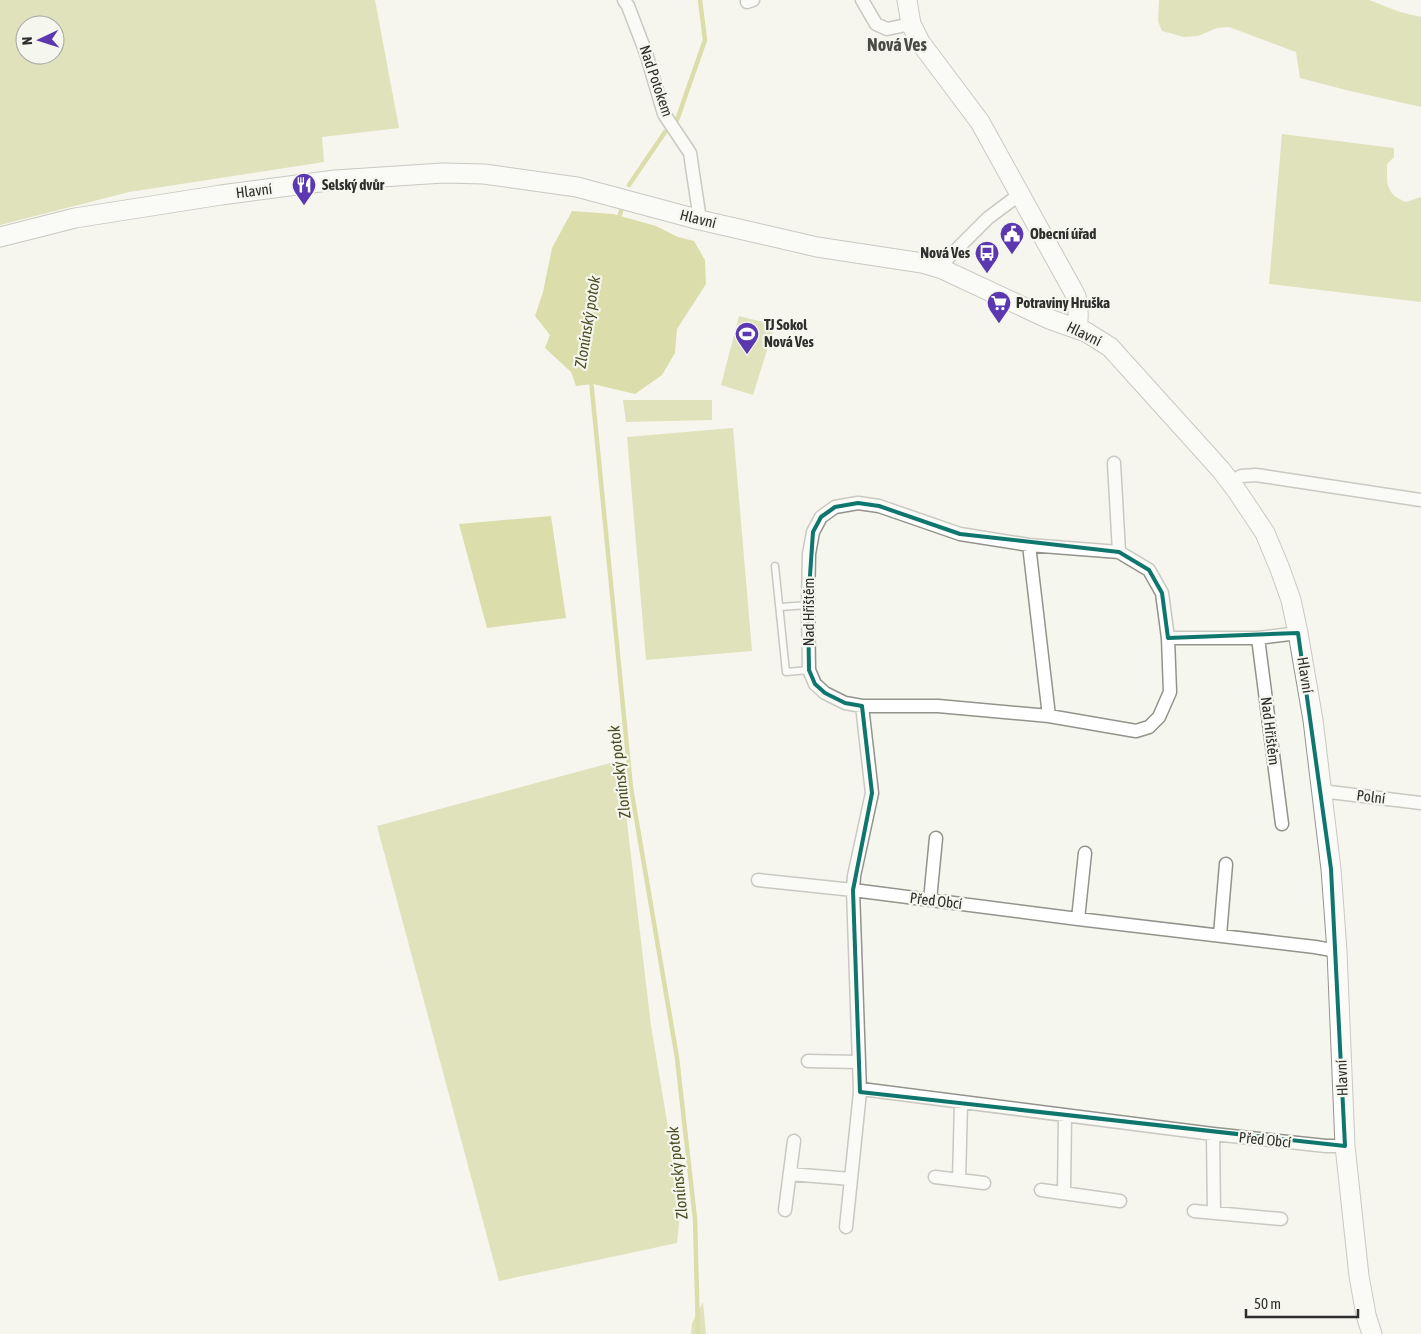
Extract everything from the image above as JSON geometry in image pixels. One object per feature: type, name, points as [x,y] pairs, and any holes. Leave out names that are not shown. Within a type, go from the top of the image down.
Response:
[{"type":"street","name":"Nad Potokem","points":[[624,0],[646,53],[664,114],[690,153],[700,220]]},
{"type":"street","points":[[862,0],[876,24],[886,29],[911,24]]},
{"type":"street","points":[[907,0],[911,24],[920,42],[980,122],[1076,296],[1079,315],[1077,329]]},
{"type":"street","name":"Hlavní","points":[[0,237],[75,218],[335,180],[444,173],[484,174],[577,187],[700,220],[817,247],[942,268],[1049,319],[1097,338],[1110,348],[1231,483],[1264,533],[1291,600],[1313,720],[1331,869],[1337,951],[1345,1146],[1359,1276],[1366,1315],[1372,1334]]},
{"type":"street","points":[[942,268],[948,258],[988,218],[1020,194]]},
{"type":"street","points":[[1114,463],[1119,552]]},
{"type":"street","points":[[1231,483],[1242,476],[1256,475],[1421,500]]},
{"type":"street","name":"Nad Hřištěm","points":[[858,503],[880,506],[960,534],[1028,545],[1119,552],[1149,570],[1162,593],[1168,638],[1170,692],[1159,717],[1149,727],[1136,731],[1049,716],[938,706],[862,706],[845,703],[825,693],[815,684],[809,670],[809,554],[813,532],[821,517],[835,507],[858,503]]},
{"type":"street","points":[[1028,545],[1049,716]]},
{"type":"street","points":[[1168,638],[1258,638],[1298,633]]},
{"type":"street","name":"Nad Hřištěm","points":[[1258,638],[1282,824]]},
{"type":"street","points":[[846,1227],[860,1092],[853,890],[854,876],[872,793],[862,706]]},
{"type":"street","name":"Polní","points":[[1321,791],[1421,803]]},
{"type":"street","points":[[930,900],[936,838]]},
{"type":"street","points":[[1078,919],[1085,853]]},
{"type":"street","points":[[1220,935],[1226,864]]},
{"type":"street","name":"Před Obcí","points":[[758,880],[1220,935],[1337,951]]},
{"type":"street","points":[[808,1061],[858,1062]]},
{"type":"street","name":"Před Obcí","points":[[860,1092],[861,1089],[1212,1134],[1326,1146],[1345,1146]]},
{"type":"street","points":[[959,1180],[961,1103]]},
{"type":"street","points":[[1064,1193],[1065,1116]]},
{"type":"street","points":[[1212,1134],[1214,1213]]},
{"type":"street","points":[[785,1210],[794,1141]]},
{"type":"street","points":[[790,1174],[851,1179]]},
{"type":"street","points":[[935,1177],[984,1183]]},
{"type":"street","points":[[1041,1190],[1120,1201]]},
{"type":"street","points":[[1194,1211],[1281,1219]]},
{"type":"lane","points":[[775,566],[786,672],[809,670]]},
{"type":"lane","points":[[780,607],[808,605]]},
{"type":"highlighted area","points":[[858,503],[879,506],[960,534],[1119,552],[1149,570],[1162,593],[1168,638],[1298,633],[1331,869],[1345,1146],[860,1092],[853,890],[872,793],[862,706],[845,703],[825,693],[815,684],[809,670],[808,605],[813,532],[821,517],[835,507]]},
{"type":"shaded area","points":[[0,0],[375,0],[399,128],[322,137],[324,162],[129,192],[0,225]]},
{"type":"shaded area","points":[[1159,0],[1369,0],[1400,12],[1421,17],[1421,107],[1300,78],[1296,52],[1229,27],[1217,28],[1198,36],[1184,37],[1162,31],[1158,21]]},
{"type":"shaded area","points":[[1282,134],[1394,148],[1394,157],[1387,164],[1387,182],[1391,191],[1399,199],[1406,202],[1421,197],[1421,302],[1269,284]]},
{"type":"shaded area","name":"TJ Sokol Nová Ves","points":[[739,316],[775,325],[753,395],[721,385]]},
{"type":"shaded area","points":[[623,400],[712,400],[712,420],[626,422]]},
{"type":"shaded area","points":[[733,428],[752,651],[646,660],[627,437]]},
{"type":"shaded area","points":[[614,762],[621,771],[651,1026],[681,1205],[677,1243],[499,1281],[377,826]]},
{"type":"shaded area","points":[[703,1302],[706,1334],[691,1334],[692,1323]]},
{"type":"water","points":[[572,211],[613,214],[656,226],[678,237],[694,241],[705,260],[706,284],[677,329],[675,353],[662,375],[635,394],[593,384],[576,386],[571,372],[545,348],[550,335],[535,316],[543,292],[552,248]]},
{"type":"water","points":[[551,516],[566,618],[487,628],[459,524]]},
{"type":"waterway","name":"Zlonínský potok","points":[[677,120],[705,40],[700,0]]},
{"type":"waterway","name":"Zlonínský potok","points":[[629,185],[665,132]]},
{"type":"waterway","name":"Zlonínský potok","points":[[618,220],[622,208]]},
{"type":"waterway","name":"Zlonínský potok","points":[[591,380],[631,788],[677,1058],[695,1219],[698,1334]]},
{"type":"place","name":"Selský dvůr","points":[[304,206]]},
{"type":"place","name":"Obecní úřad","points":[[1012,255]]},
{"type":"place","name":"Nová Ves","points":[[987,274]]},
{"type":"place","name":"Potraviny Hruška","points":[[999,324]]},
{"type":"place","name":"TJ Sokol Nová Ves","points":[[747,355]]},
{"type":"district","name":"Nová Ves","points":[[897,45]]}]
